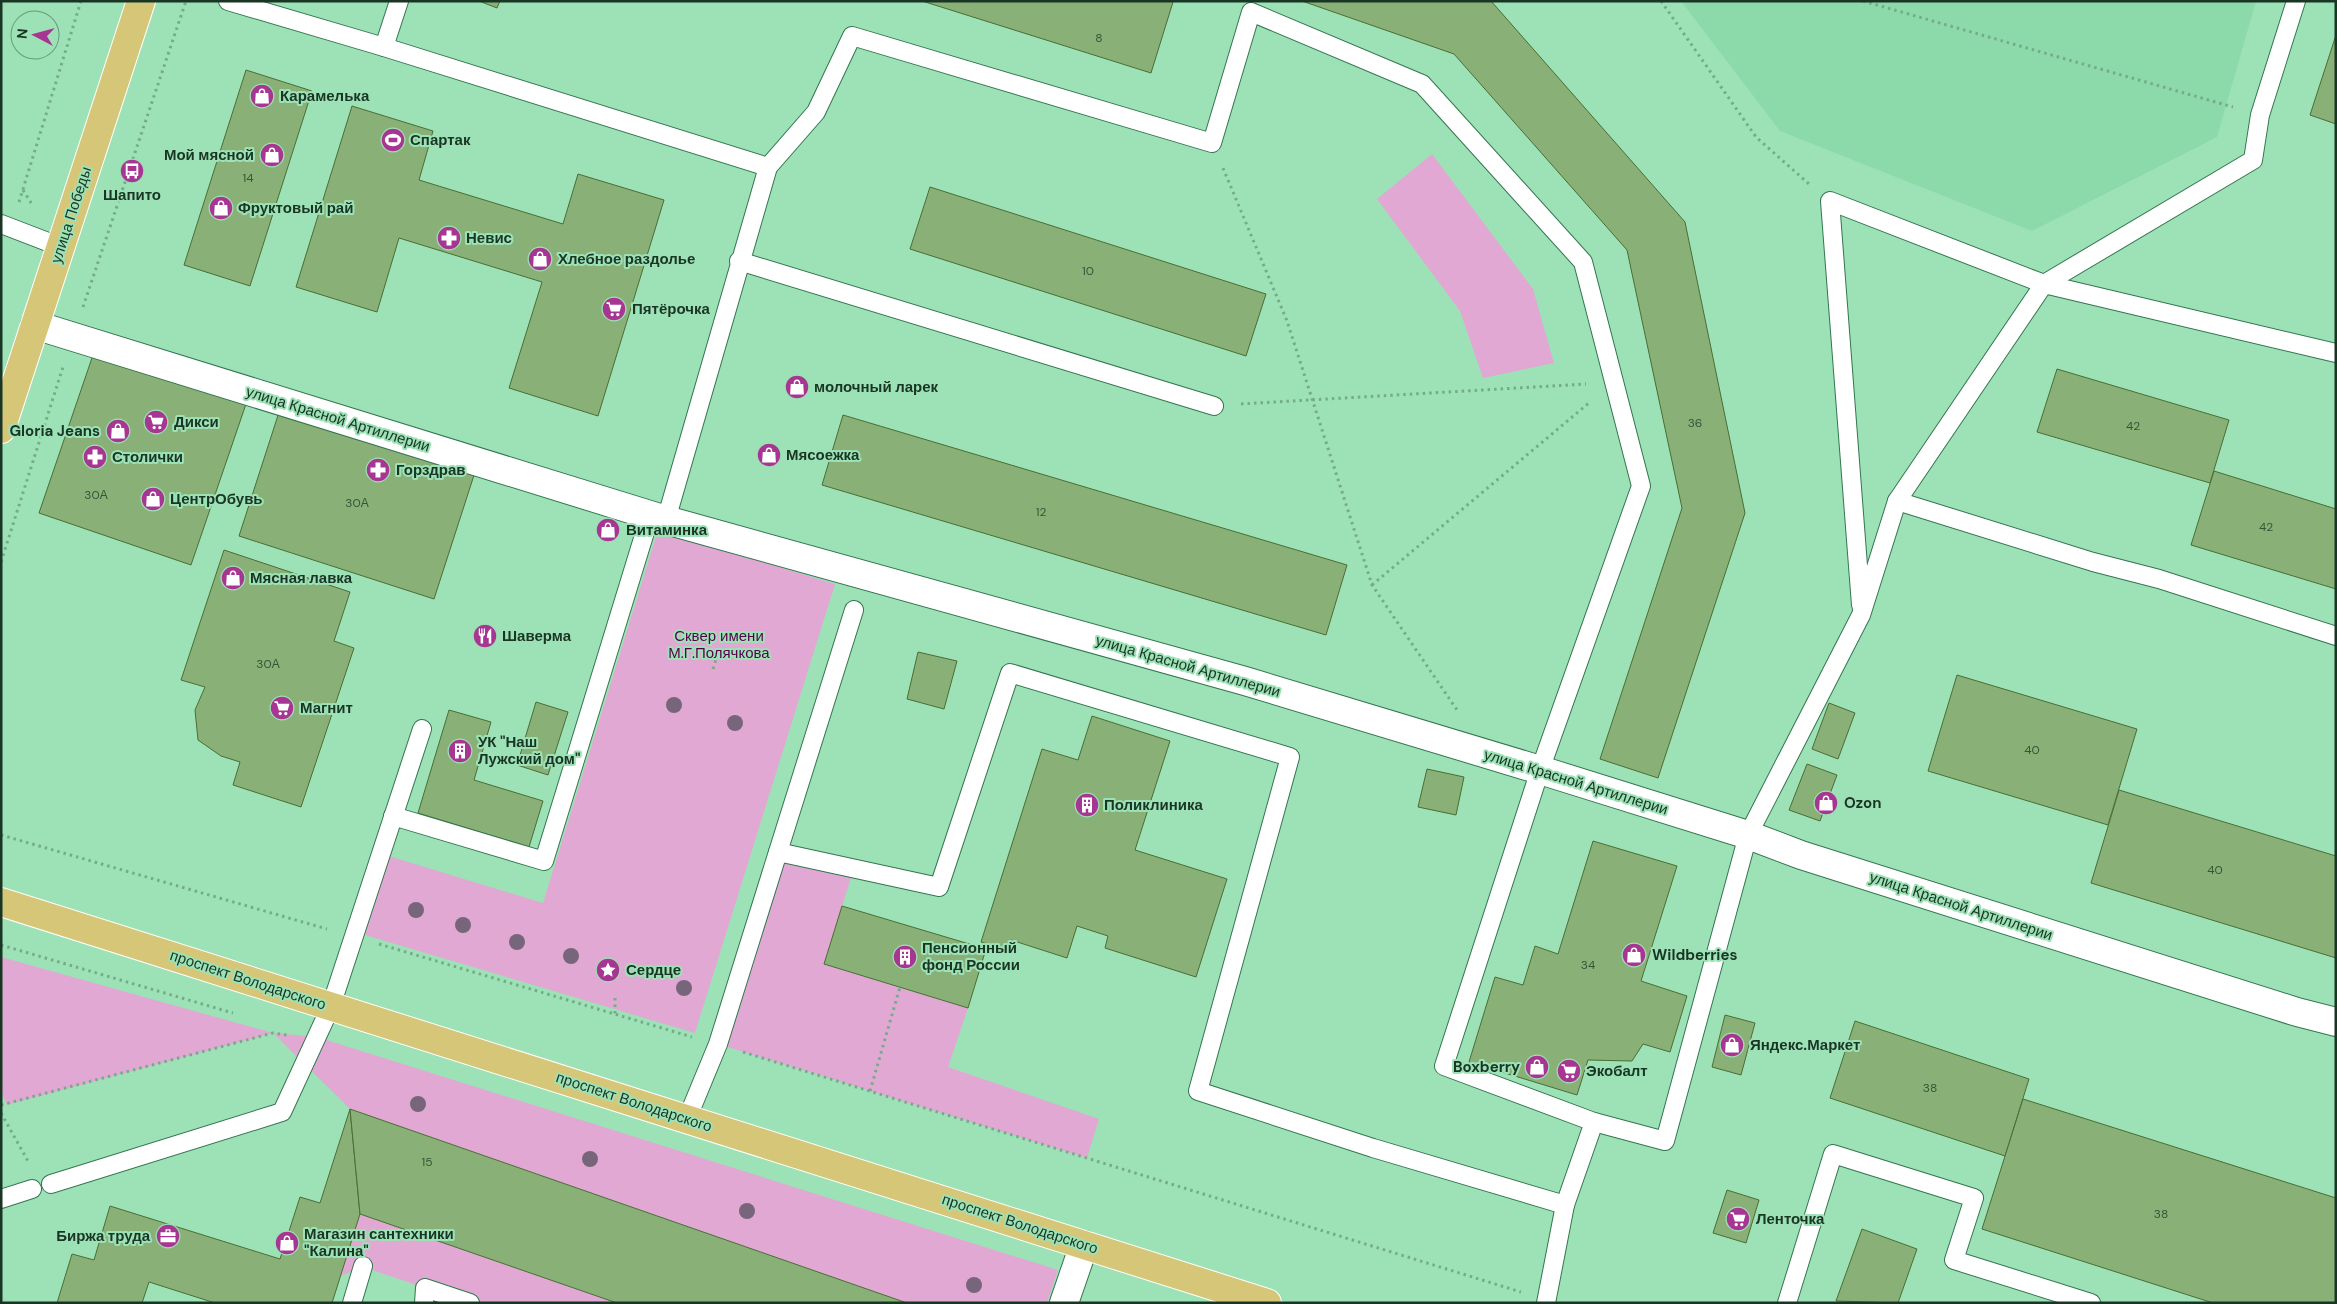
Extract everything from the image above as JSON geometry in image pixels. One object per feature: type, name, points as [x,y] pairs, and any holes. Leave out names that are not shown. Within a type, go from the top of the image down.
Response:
[{"type":"main road","name":"улица Победы","points":[[1,429],[141,1]]},
{"type":"main road","name":"проспект Володарского","points":[[1,902],[1267,1303]]},
{"type":"street","name":"улица Красной Артиллерии","points":[[35,325],[655,526],[1245,681],[1540,770],[1748,836],[1810,858],[2297,1012],[2336,1022]]},
{"type":"street","points":[[1064,1303],[1084,1244]]},
{"type":"lane","points":[[228,1],[384,47],[768,167]]},
{"type":"lane","points":[[384,47],[399,1]]},
{"type":"lane","points":[[393,816],[544,861],[655,526],[768,167],[816,112],[852,36],[1212,142],[1251,12],[1422,84],[1583,262],[1641,486],[1540,770],[1444,1066],[1594,1122],[1665,1141],[1748,836],[1861,615],[1897,501],[2044,284],[2253,160],[2260,115],[2296,1]]},
{"type":"lane","points":[[1861,615],[1830,202],[2044,284],[2336,353]]},
{"type":"lane","points":[[6,226],[60,247]]},
{"type":"lane","points":[[739,261],[1214,406]]},
{"type":"lane","points":[[1897,501],[2093,562],[2159,579],[2336,636]]},
{"type":"lane","points":[[687,1119],[718,1044],[854,610]]},
{"type":"lane","points":[[778,852],[939,887],[1010,673],[1290,757],[1198,1090],[1373,1148],[1565,1205]]},
{"type":"lane","points":[[52,1184],[282,1112],[331,1006],[422,729]]},
{"type":"lane","points":[[1546,1301],[1565,1205],[1594,1122]]},
{"type":"lane","points":[[1786,1303],[1833,1154],[1974,1198],[1954,1260],[2090,1303]]},
{"type":"lane","points":[[1,1199],[32,1189]]},
{"type":"lane","points":[[352,1303],[363,1266]]},
{"type":"lane","points":[[424,1303],[425,1288],[470,1303]]},
{"type":"path","points":[[6,226],[81,1]]},
{"type":"path","points":[[1,562],[73,337],[186,1]]},
{"type":"path","points":[[1661,1],[1756,137],[1830,202]]},
{"type":"path","points":[[1863,1],[2260,115]]},
{"type":"path","points":[[1212,142],[1287,321],[1372,585],[1488,755]]},
{"type":"path","points":[[1214,406],[1614,382]]},
{"type":"path","points":[[1372,585],[1614,382]]},
{"type":"path","points":[[713,670],[718,656]]},
{"type":"path","points":[[1,835],[718,1044],[1546,1301]]},
{"type":"path","points":[[1,945],[235,1014]]},
{"type":"path","points":[[870,1091],[900,987]]},
{"type":"path","points":[[615,998],[615,1014]]},
{"type":"path","points":[[1,1105],[273,1033],[317,1037]]},
{"type":"path","points":[[1,1113],[33,1170]]},
{"type":"shaded area","points":[[1681,1],[2256,1],[2217,137],[2032,231],[1780,131]]},
{"type":"green space","points":[[1432,154],[1533,289],[1554,363],[1483,378],[1460,311],[1377,199]]},
{"type":"green space","name":"Сквер имени М.Г.Полячкова","points":[[658,530],[835,584],[695,1033],[358,933],[382,854],[543,903]]},
{"type":"green space","points":[[778,852],[854,868],[824,964],[968,1008],[948,1067],[1099,1119],[1087,1158],[718,1044]]},
{"type":"green space","points":[[1,957],[273,1033],[7,1105],[1,1092]]},
{"type":"green space","points":[[273,1033],[317,1037],[1058,1270],[1047,1303],[907,1303],[350,1109]]},
{"type":"green space","points":[[360,1214],[617,1303],[470,1303],[363,1267],[340,1276]]},
{"type":"building","points":[[479,1],[500,1],[497,8]]},
{"type":"building","points":[[922,1],[1172,1],[1173,2],[1151,73]]},
{"type":"building","points":[[1302,1],[1491,1],[1685,222],[1745,513],[1658,778],[1600,759],[1682,508],[1627,250],[1454,54]]},
{"type":"building","points":[[2336,35],[2336,124],[2310,115]]},
{"type":"building","points":[[246,70],[312,91],[250,286],[184,265]]},
{"type":"building","points":[[352,106],[433,131],[419,180],[563,224],[578,174],[664,200],[598,416],[509,388],[542,282],[399,238],[377,312],[296,287]]},
{"type":"building","points":[[930,187],[1266,294],[1246,356],[910,249]]},
{"type":"building","points":[[94,352],[246,404],[191,565],[39,513]]},
{"type":"building","points":[[2057,369],[2229,420],[2210,483],[2037,432]]},
{"type":"building","points":[[281,406],[476,469],[434,599],[239,536]]},
{"type":"building","points":[[843,415],[1347,565],[1326,635],[822,485]]},
{"type":"building","points":[[2214,471],[2336,509],[2336,589],[2191,545]]},
{"type":"building","points":[[224,550],[350,592],[334,641],[354,648],[301,807],[233,785],[240,762],[221,756],[198,740],[195,710],[205,687],[181,680]]},
{"type":"building","points":[[918,652],[957,661],[944,709],[907,699]]},
{"type":"building","points":[[1957,675],[2137,729],[2108,825],[1928,771]]},
{"type":"building","points":[[536,702],[568,712],[548,775],[517,765]]},
{"type":"building","points":[[1829,703],[1855,713],[1838,759],[1812,749]]},
{"type":"building","name":"УК \"Наш Лужский дом\"","points":[[449,710],[491,722],[474,780],[543,801],[529,847],[418,813]]},
{"type":"building","name":"Поликлиника","points":[[1092,716],[1170,741],[1135,850],[1227,879],[1196,977],[1105,948],[1108,936],[1077,926],[1067,958],[1011,940],[1007,950],[981,942],[1042,749],[1078,760]]},
{"type":"building","points":[[1807,764],[1837,775],[1820,821],[1789,810]]},
{"type":"building","points":[[1427,769],[1464,777],[1456,815],[1418,807]]},
{"type":"building","points":[[2119,790],[2336,856],[2336,958],[2091,883]]},
{"type":"building","points":[[1593,841],[1677,866],[1641,981],[1687,996],[1670,1052],[1643,1044],[1632,1061],[1588,1060],[1577,1095],[1469,1062],[1495,977],[1523,985],[1535,946],[1558,954]]},
{"type":"building","name":"Пенсионный фонд России","points":[[842,906],[986,949],[968,1008],[824,964]]},
{"type":"building","points":[[1725,1015],[1755,1023],[1741,1075],[1712,1067]]},
{"type":"building","points":[[1855,1021],[2029,1079],[2005,1156],[1830,1098]]},
{"type":"building","points":[[2023,1099],[2336,1198],[2336,1303],[2213,1303],[1982,1229]]},
{"type":"building","points":[[350,1109],[360,1214],[332,1303],[215,1303],[149,1282],[142,1303],[57,1303],[72,1254],[94,1260],[110,1206],[280,1259],[300,1197],[320,1203]]},
{"type":"building","points":[[350,1109],[907,1303],[617,1303],[360,1214]]},
{"type":"building","points":[[1727,1190],[1759,1200],[1746,1243],[1713,1233]]},
{"type":"building","points":[[1862,1229],[1917,1249],[1898,1303],[1836,1301]]},
{"type":"place","name":"Карамелька","points":[[262,96]]},
{"type":"place","name":"Спартак","points":[[393,140]]},
{"type":"place","name":"Мой мясной","points":[[272,155]]},
{"type":"place","name":"Шапито","points":[[132,171]]},
{"type":"place","name":"Фруктовый рай","points":[[221,208]]},
{"type":"place","name":"Невис","points":[[449,238]]},
{"type":"place","name":"Хлебное раздолье","points":[[540,259]]},
{"type":"place","name":"Пятёрочка","points":[[614,309]]},
{"type":"place","name":"молочный ларек","points":[[797,387]]},
{"type":"place","name":"Дикси","points":[[156,422]]},
{"type":"place","name":"Gloria Jeans","points":[[118,431]]},
{"type":"place","name":"Мясоежка","points":[[769,455]]},
{"type":"place","name":"Столички","points":[[95,457]]},
{"type":"place","name":"Горздрав","points":[[378,470]]},
{"type":"place","name":"ЦентрОбувь","points":[[153,499]]},
{"type":"place","name":"Витаминка","points":[[608,530]]},
{"type":"place","name":"Мясная лавка","points":[[233,578]]},
{"type":"place","name":"Шаверма","points":[[485,636]]},
{"type":"place","name":"Магнит","points":[[282,708]]},
{"type":"place","name":"УК \"Наш Лужский дом\"","points":[[460,751]]},
{"type":"place","name":"Ozon","points":[[1826,803]]},
{"type":"place","name":"Поликлиника","points":[[1087,805]]},
{"type":"place","name":"Wildberries","points":[[1634,955]]},
{"type":"place","name":"Пенсионный фонд России","points":[[905,957]]},
{"type":"place","name":"Сердце","points":[[608,970]]},
{"type":"place","name":"Яндекс.Маркет","points":[[1732,1045]]},
{"type":"place","name":"Boxberry","points":[[1537,1067]]},
{"type":"place","name":"Экобалт","points":[[1569,1071]]},
{"type":"place","name":"Ленточка","points":[[1738,1219]]},
{"type":"place","name":"Биржа труда","points":[[168,1236]]},
{"type":"place","name":"Магазин сантехники \"Калина\"","points":[[287,1243]]}]
